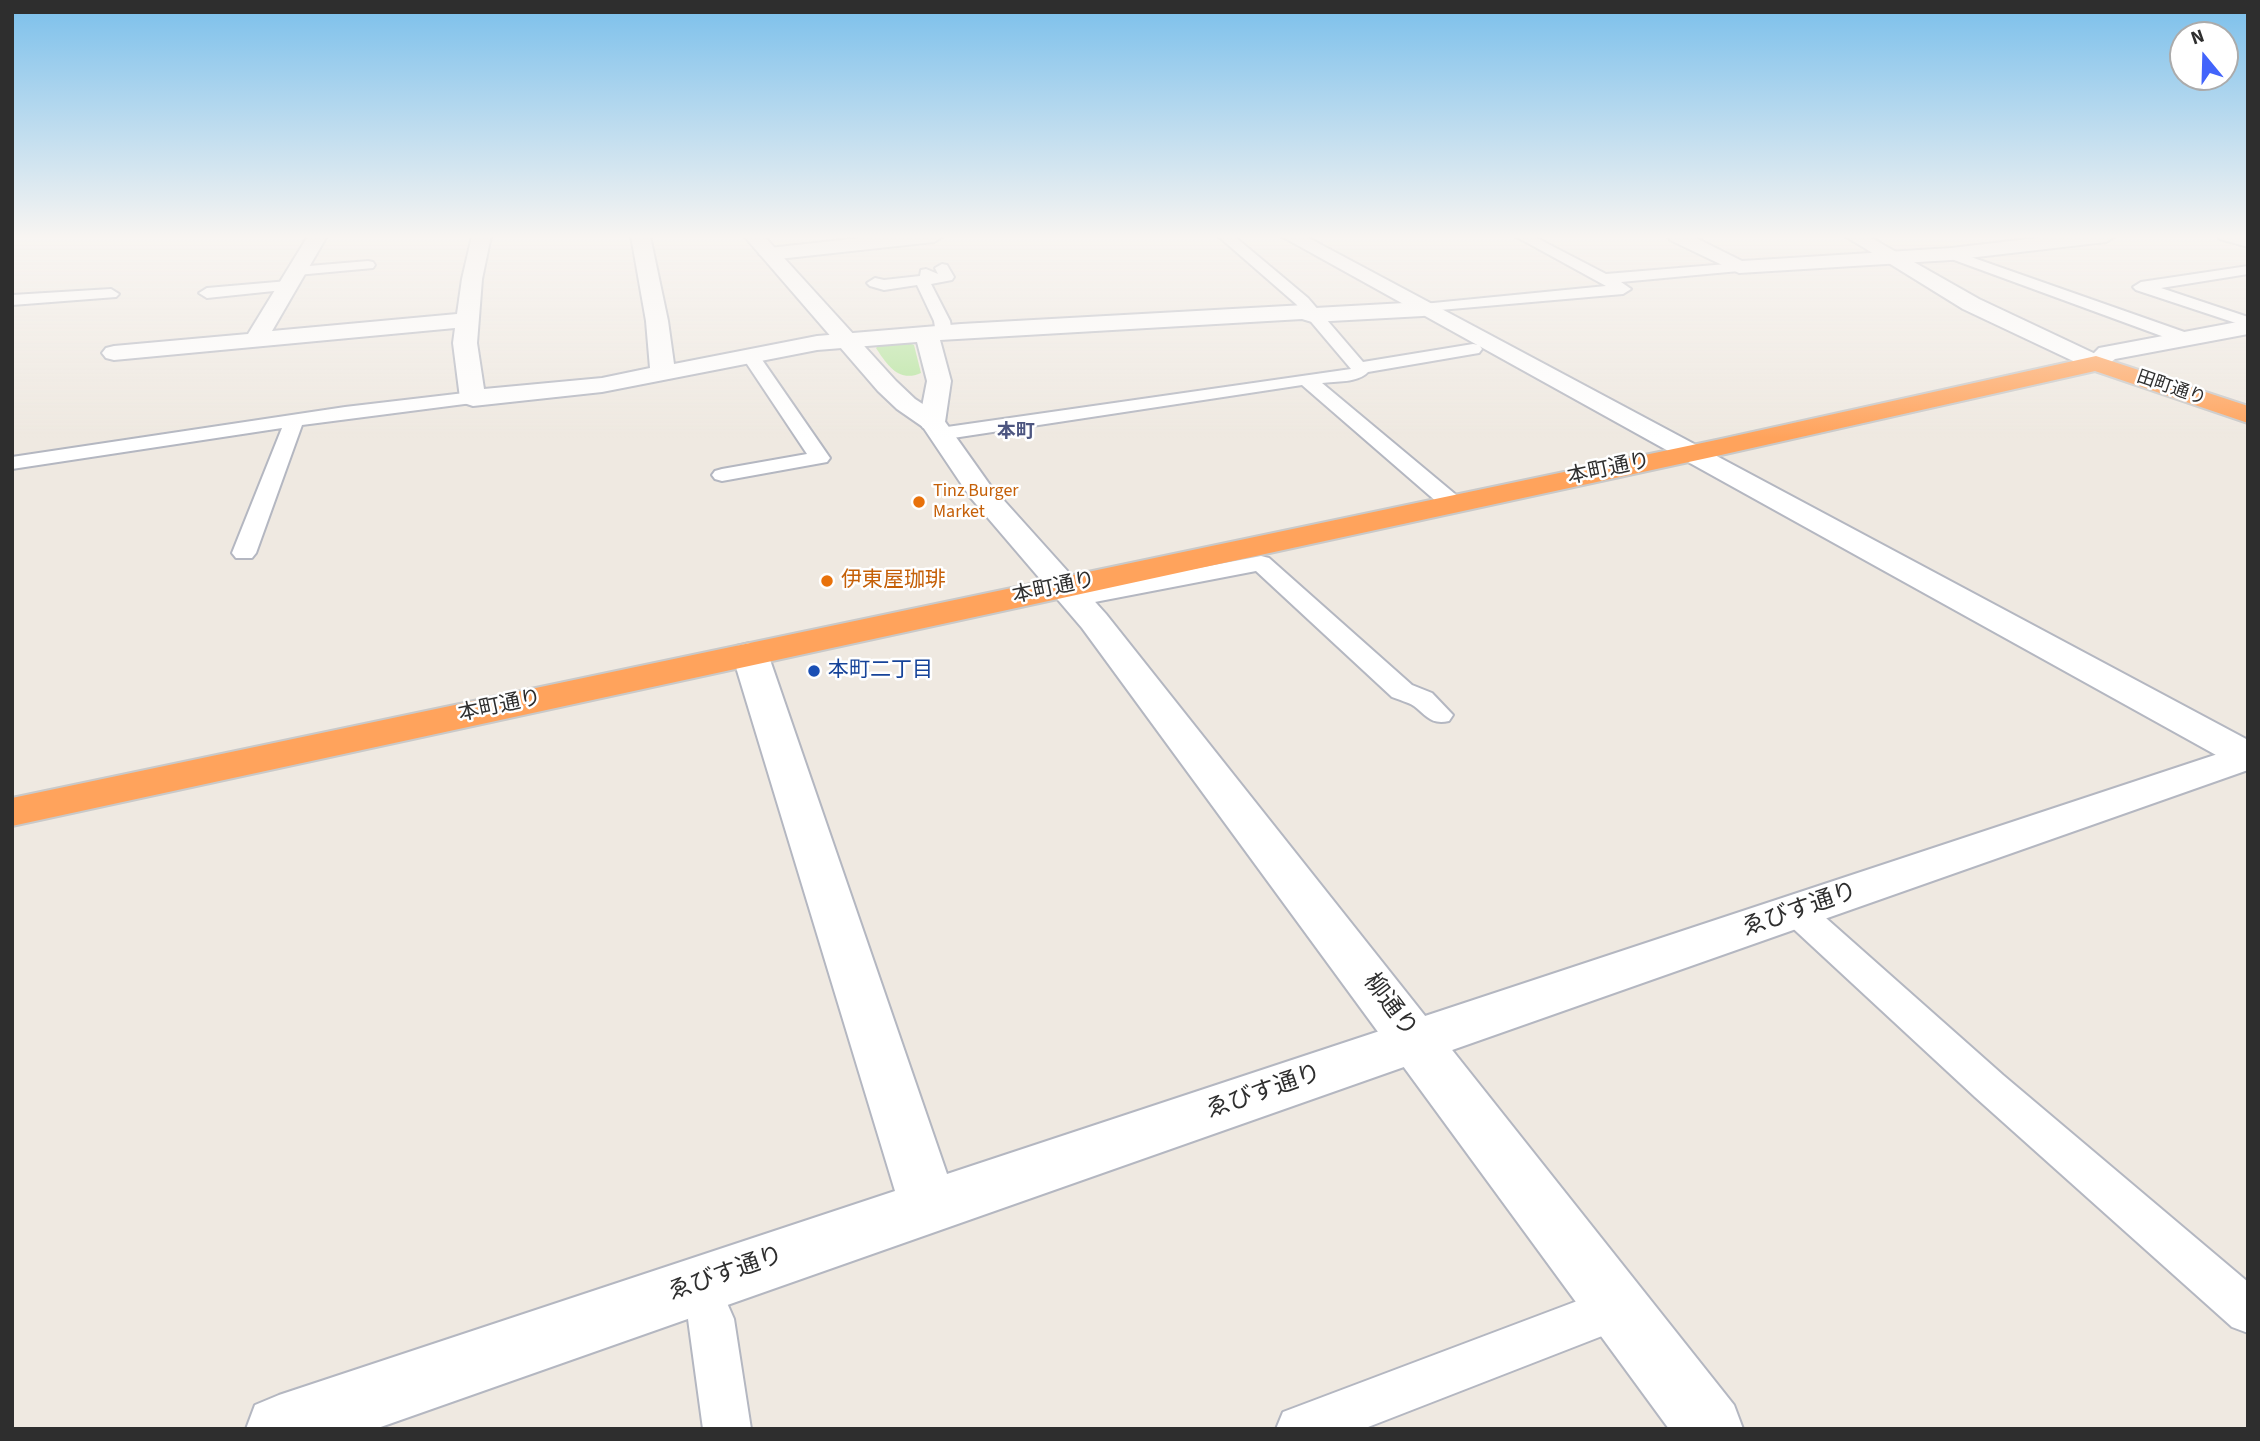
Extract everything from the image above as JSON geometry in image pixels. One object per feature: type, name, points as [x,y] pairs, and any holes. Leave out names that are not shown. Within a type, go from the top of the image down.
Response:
[{"type":"highway","name":"田町通り","points":[[2095,363],[2248,415]]},
{"type":"highway","name":"本町通り","points":[[12,812],[750,654],[1068,593],[1453,503],[2095,363]]},
{"type":"street","points":[[255,341],[278,303]]},
{"type":"street","points":[[469,303],[466,355],[473,398],[602,385],[750,355],[848,340],[1305,312],[1312,315],[1423,309]]},
{"type":"street","points":[[652,303],[660,328],[662,372]]},
{"type":"street","name":"柳通り","points":[[814,303],[887,386],[936,428],[980,491],[1094,621],[1710,1429]]},
{"type":"street","points":[[1413,303],[2248,756]]},
{"type":"street","points":[[1971,303],[2007,323],[2095,363],[2108,353],[2248,325]]},
{"type":"street","points":[[114,353],[467,320]]},
{"type":"street","points":[[935,334],[939,381],[936,428]]},
{"type":"street","points":[[750,654],[929,1206]]},
{"type":"street","name":"ゑびす通り","points":[[279,1429],[2248,756]]},
{"type":"lane","points":[[935,303],[942,321],[935,334]]},
{"type":"lane","points":[[1304,303],[1359,368]]},
{"type":"lane","points":[[1423,309],[1481,303]]},
{"type":"lane","points":[[2088,303],[2184,338]]},
{"type":"lane","points":[[2188,303],[2248,325]]},
{"type":"lane","points":[[1359,368],[1473,348]]},
{"type":"lane","points":[[722,475],[820,458],[750,355]]},
{"type":"lane","points":[[936,428],[1356,374],[1359,368]]},
{"type":"lane","points":[[1307,380],[1453,503]]},
{"type":"lane","points":[[12,463],[294,421],[473,398]]},
{"type":"lane","points":[[244,553],[280,464],[294,421]]},
{"type":"lane","points":[[1068,593],[1261,563],[1402,691],[1422,699],[1439,715]]},
{"type":"lane","points":[[1797,912],[1989,1086],[2248,1311]]},
{"type":"lane","points":[[1300,1429],[1617,1308]]},
{"type":"lane","points":[[711,1319],[727,1429]]},
{"type":"green space","points":[[907,342],[914,345],[921,373],[906,376],[894,371],[876,348],[880,344]]},
{"type":"place","name":"Tinz Burger Market","points":[[919,502]]},
{"type":"place","name":"伊東屋珈琲","points":[[827,581]]},
{"type":"place","name":"本町二丁目","points":[[814,671]]},
{"type":"district","name":"本町","points":[[1016,433]]}]
